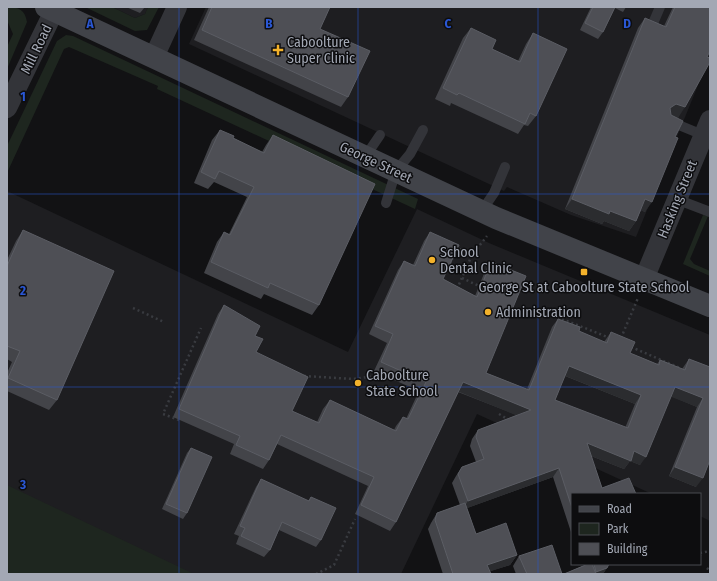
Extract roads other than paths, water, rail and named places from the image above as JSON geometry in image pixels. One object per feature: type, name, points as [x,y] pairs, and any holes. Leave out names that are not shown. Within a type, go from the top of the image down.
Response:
[{"type":"street","points":[[154,57],[177,7]]},
{"type":"street","name":"George Street","points":[[50,9],[396,171],[641,289],[710,306]]},
{"type":"street","name":"Mill Road","points":[[7,108],[50,9]]},
{"type":"street","name":"Hasking Street","points":[[641,289],[676,199],[707,127]]},
{"type":"lane","points":[[654,21],[660,7]]},
{"type":"lane","points":[[669,121],[707,127]]},
{"type":"lane","points":[[386,203],[396,171],[410,154],[423,130]]},
{"type":"lane","points":[[365,157],[380,134]]},
{"type":"lane","points":[[481,212],[494,193],[505,167]]},
{"type":"lane","points":[[676,199],[710,212]]},
{"type":"place","name":"Caboolture Super Clinic","points":[[278,50]]},
{"type":"place","name":"School Dental Clinic","points":[[432,260]]},
{"type":"place","name":"George St at Caboolture State School","points":[[584,272]]},
{"type":"place","name":"Administration","points":[[488,312]]},
{"type":"place","name":"Caboolture State School","points":[[358,383]]}]
